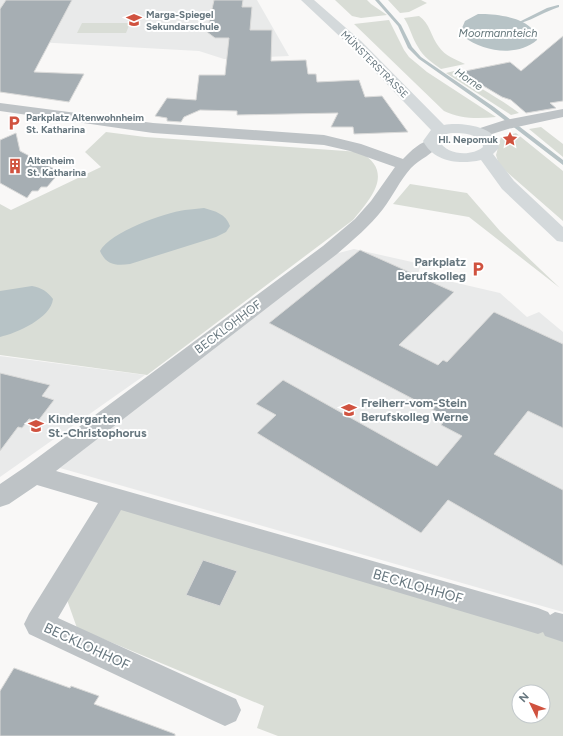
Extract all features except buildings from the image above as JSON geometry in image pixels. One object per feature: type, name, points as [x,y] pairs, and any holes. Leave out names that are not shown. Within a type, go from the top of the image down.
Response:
[{"type":"main road","name":"MÜNSTERSTRASSE","points":[[307,0],[356,44],[443,139]]},
{"type":"main road","name":"MÜNSTERSTRASSE","points":[[322,0],[443,139]]},
{"type":"main road","points":[[472,130],[479,133],[485,136],[491,144],[491,148],[485,154],[467,158],[450,156],[443,139],[472,130]]},
{"type":"main road","points":[[485,154],[508,185],[563,237]]},
{"type":"main road","points":[[467,158],[486,172],[508,185]]},
{"type":"street","points":[[0,106],[153,128],[324,140],[408,162],[443,139]]},
{"type":"street","points":[[479,133],[506,125],[563,113]]},
{"type":"street","name":"BECKLOHHOF","points":[[0,497],[34,474],[342,239],[361,223],[377,205],[408,162]]},
{"type":"street","name":"BECKLOHHOF","points":[[34,474],[552,625]]},
{"type":"street","name":"BECKLOHHOF","points":[[115,498],[39,624],[225,710]]},
{"type":"shaded area","name":"Marga-Spiegel Sekundarschule","points":[[0,0],[257,0],[289,56],[224,59],[199,51],[0,40]]},
{"type":"shaded area","points":[[335,0],[367,0],[387,15],[361,18],[352,16]]},
{"type":"shaded area","points":[[388,0],[421,0],[427,3],[409,12],[400,13]]},
{"type":"shaded area","points":[[419,16],[426,22],[441,50],[450,57],[465,64],[441,69],[425,57],[416,44],[404,18]]},
{"type":"shaded area","points":[[389,20],[409,57],[427,72],[496,117],[469,118],[456,116],[444,111],[354,24]]},
{"type":"shaded area","points":[[82,23],[130,23],[126,33],[77,33]]},
{"type":"shaded area","points":[[454,71],[519,113],[511,115],[446,73]]},
{"type":"shaded area","points":[[541,127],[563,144],[563,157],[529,129]]},
{"type":"shaded area","points":[[106,132],[145,137],[360,152],[370,160],[376,168],[378,177],[376,185],[367,203],[353,220],[147,375],[0,355],[0,204],[11,210],[101,167],[85,152]]},
{"type":"shaded area","points":[[516,133],[563,171],[563,221],[499,165],[496,155],[501,137]]},
{"type":"shaded area","points":[[410,184],[467,193],[500,231],[560,288],[469,217],[393,204]]},
{"type":"shaded area","name":"Freiherr-vom-Stein Berufskolleg Werne","points":[[354,249],[421,264],[418,274],[500,293],[527,317],[539,312],[563,332],[563,612],[60,468],[331,255]]},
{"type":"shaded area","name":"Kindergarten St.-Christophorus","points":[[0,356],[145,375],[0,477]]},
{"type":"shaded area","points":[[115,498],[563,628],[563,736],[278,736],[257,728],[264,706],[77,628],[66,597]]},
{"type":"water","name":"Moormannteich","points":[[478,14],[514,18],[530,27],[535,33],[537,40],[520,49],[500,50],[481,46],[464,37],[462,28],[465,21]]},
{"type":"water","points":[[204,208],[216,212],[226,219],[230,226],[226,232],[216,237],[130,264],[112,264],[102,256],[100,251],[106,244],[126,230],[138,224],[176,212]]},
{"type":"water","points":[[32,286],[44,290],[49,294],[53,299],[51,306],[32,324],[0,337],[0,291]]},
{"type":"waterway","name":"Horne","points":[[377,0],[400,26],[410,48],[420,58],[492,108],[563,163]]},
{"type":"waterway","points":[[521,22],[548,9],[558,6]]},
{"type":"place","name":"Marga-Spiegel Sekundarschule","points":[[134,20]]},
{"type":"place","name":"Parkplatz Altenwohnheim St. Katharina","points":[[14,123]]},
{"type":"place","name":"Hl. Nepomuk","points":[[510,139]]},
{"type":"place","name":"Altenheim St. Katharina","points":[[15,166]]},
{"type":"place","name":"Parkplatz Berufskolleg","points":[[478,269]]},
{"type":"place","name":"Freiherr-vom-Stein Berufskolleg Werne","points":[[349,410]]},
{"type":"place","name":"Kindergarten St.-Christophorus","points":[[36,426]]}]
